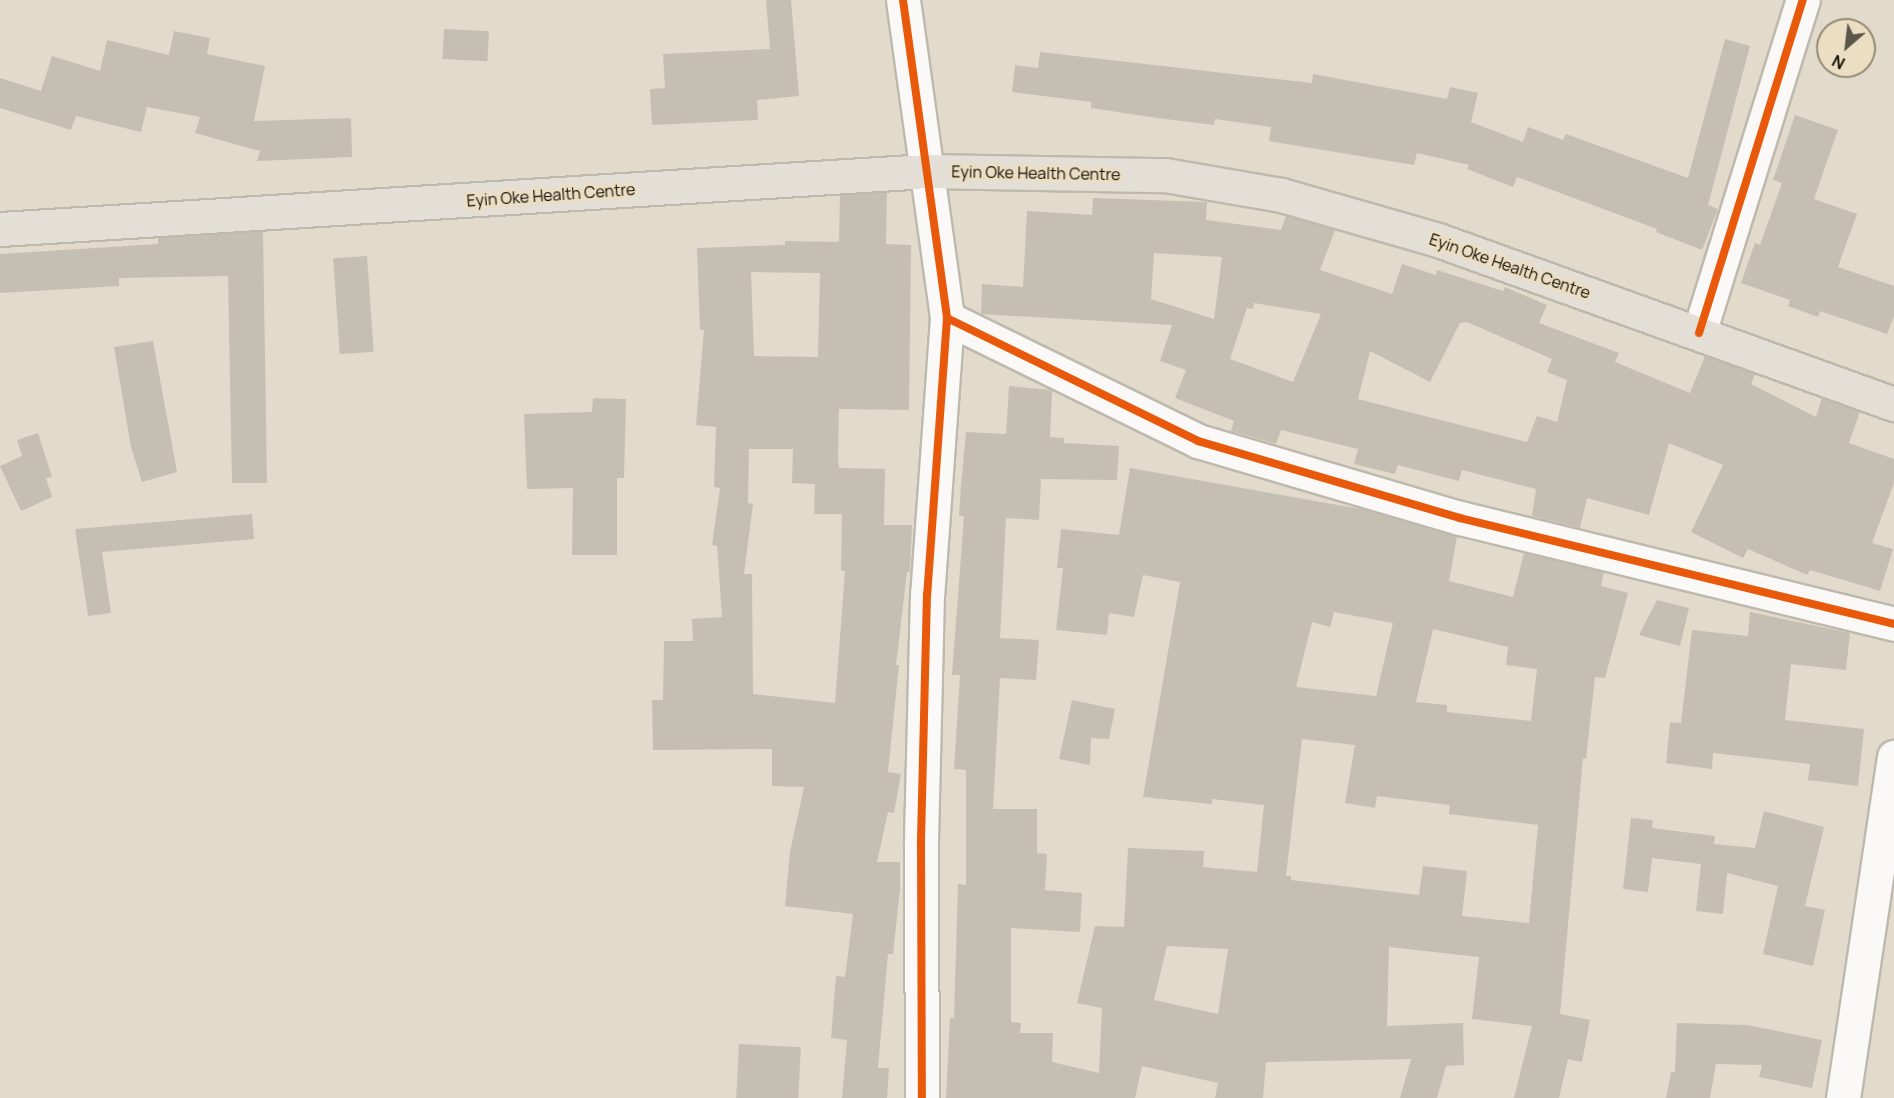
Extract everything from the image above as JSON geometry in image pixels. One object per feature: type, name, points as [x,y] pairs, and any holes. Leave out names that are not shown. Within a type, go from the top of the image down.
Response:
[{"type":"main road","name":"Eyin Oke Health Centre","points":[[0,229],[928,171],[1165,175],[1281,195],[1438,240],[1894,404]]},
{"type":"street","points":[[903,0],[947,318],[927,594],[921,844],[922,1098]]},
{"type":"street","points":[[1699,333],[1802,4]]},
{"type":"street","points":[[947,318],[1198,441],[1460,518],[1894,624]]},
{"type":"street","points":[[1843,1098],[1894,757]]},
{"type":"building","points":[[766,0],[791,0],[799,96],[757,100],[758,120],[652,125],[650,89],[665,88],[663,54],[770,49]]},
{"type":"building","points":[[444,29],[489,31],[487,61],[442,59]]},
{"type":"building","points":[[174,31],[210,38],[207,54],[265,66],[254,121],[351,118],[352,157],[257,161],[260,151],[195,133],[200,117],[147,107],[141,132],[76,116],[71,130],[0,108],[0,78],[41,91],[52,56],[100,71],[107,40],[169,55]]},
{"type":"building","points":[[1725,39],[1750,46],[1708,205],[1718,209],[1702,250],[1656,232],[1657,229],[1517,177],[1513,187],[1467,169],[1469,165],[1417,153],[1414,165],[1269,141],[1271,127],[1215,119],[1214,125],[1157,118],[1091,108],[1091,102],[1012,92],[1015,65],[1038,68],[1040,52],[1312,83],[1313,74],[1447,99],[1450,87],[1478,93],[1471,122],[1523,142],[1528,127],[1563,140],[1566,134],[1688,178]]},
{"type":"building","points":[[1795,115],[1838,130],[1814,199],[1857,214],[1838,267],[1894,286],[1894,316],[1887,334],[1820,311],[1818,317],[1788,306],[1790,300],[1741,283],[1755,243],[1760,245],[1782,183],[1773,180]]},
{"type":"building","points":[[887,192],[886,244],[911,245],[909,410],[839,409],[839,468],[885,469],[884,525],[912,525],[910,572],[907,572],[896,665],[899,665],[888,772],[901,774],[894,813],[888,812],[877,862],[900,862],[900,889],[893,954],[888,954],[878,1068],[889,1068],[887,1098],[842,1098],[847,1040],[831,1038],[836,976],[845,977],[853,914],[785,906],[790,852],[804,787],[772,786],[772,749],[653,750],[652,700],[663,700],[664,641],[693,641],[692,619],[722,617],[717,546],[712,545],[720,488],[714,487],[716,427],[696,425],[704,330],[700,330],[697,248],[785,245],[785,241],[839,242],[840,195]],"holes":[[[751,272],[820,273],[818,357],[754,356]],[[749,449],[793,449],[792,483],[815,484],[814,514],[842,514],[841,571],[845,571],[835,703],[753,694],[752,574],[744,574],[753,504],[748,503]]]},
{"type":"building","points":[[1093,198],[1207,202],[1206,220],[1281,230],[1286,216],[1335,230],[1320,270],[1392,294],[1402,264],[1436,275],[1437,270],[1503,291],[1505,287],[1547,305],[1539,323],[1619,353],[1615,362],[1690,393],[1705,356],[1755,374],[1751,384],[1816,417],[1822,398],[1860,412],[1849,443],[1894,459],[1894,483],[1872,543],[1893,549],[1880,591],[1810,570],[1807,575],[1748,549],[1743,558],[1691,532],[1723,465],[1669,443],[1649,515],[1587,498],[1580,528],[1532,516],[1536,489],[1462,470],[1459,481],[1398,465],[1395,474],[1354,464],[1358,449],[1281,430],[1276,444],[1231,431],[1234,421],[1175,398],[1186,370],[1160,361],[1172,325],[981,314],[982,284],[1023,287],[1027,211],[1092,215]],"holes":[[[1154,253],[1222,257],[1214,319],[1151,299]],[[1254,303],[1321,314],[1293,382],[1230,359],[1247,308],[1253,309]],[[1467,322],[1552,359],[1547,372],[1567,380],[1557,422],[1537,416],[1527,442],[1358,399],[1370,351],[1430,382],[1460,323]]]},
{"type":"building","points":[[263,231],[267,483],[232,483],[228,276],[119,278],[119,286],[0,293],[0,254],[158,244],[158,238]]},
{"type":"building","points":[[367,256],[374,352],[340,354],[333,258]]},
{"type":"building","points":[[153,341],[177,472],[142,482],[131,447],[114,347]]},
{"type":"building","points":[[1009,386],[1052,390],[1050,437],[1064,438],[1064,443],[1119,446],[1117,480],[1041,479],[1039,520],[1006,518],[1000,638],[1039,640],[1036,680],[1000,678],[993,809],[1037,809],[1037,853],[1047,854],[1045,890],[1082,893],[1080,932],[1011,928],[1011,1022],[1021,1023],[1020,1033],[1053,1033],[1052,1062],[1099,1073],[1102,1008],[1077,1003],[1095,926],[1124,927],[1128,848],[1204,851],[1203,867],[1257,872],[1264,805],[1212,799],[1212,804],[1143,797],[1180,582],[1143,575],[1134,617],[1109,613],[1107,635],[1056,630],[1063,568],[1057,568],[1061,529],[1119,535],[1130,468],[1366,510],[1457,537],[1449,581],[1513,597],[1524,553],[1604,572],[1601,586],[1628,593],[1605,678],[1595,677],[1586,759],[1583,758],[1560,1014],[1590,1020],[1582,1062],[1568,1059],[1559,1098],[1514,1098],[1532,1026],[1472,1019],[1479,957],[1389,947],[1387,1026],[1463,1023],[1464,1065],[1446,1066],[1437,1098],[1400,1098],[1411,1059],[1266,1062],[1263,1098],[1215,1098],[1218,1083],[1142,1066],[1135,1098],[946,1098],[950,1018],[954,1018],[958,884],[966,885],[966,770],[954,769],[960,675],[952,675],[964,516],[959,516],[961,486],[966,432],[1006,434]],"holes":[[[1334,612],[1393,623],[1376,696],[1296,687],[1312,622],[1330,627]],[[1433,629],[1508,647],[1506,665],[1537,669],[1531,721],[1447,712],[1447,705],[1416,702]],[[1302,739],[1355,745],[1345,803],[1375,808],[1377,796],[1450,805],[1449,814],[1538,825],[1529,923],[1462,916],[1467,871],[1423,866],[1419,895],[1291,880],[1291,876],[1286,876]],[[1167,946],[1228,949],[1218,1014],[1154,1000]]]},
{"type":"building","points":[[593,398],[626,399],[624,478],[617,478],[617,555],[572,555],[573,488],[527,489],[524,414],[592,412]]},
{"type":"building","points":[[38,433],[52,477],[46,478],[52,497],[21,511],[0,466],[22,456],[17,440]]},
{"type":"building","points":[[252,514],[254,539],[102,552],[111,613],[88,616],[75,529]]},
{"type":"building","points":[[1657,600],[1689,608],[1680,646],[1639,635]]},
{"type":"building","points":[[1750,612],[1850,633],[1846,670],[1791,664],[1785,720],[1864,729],[1858,786],[1808,780],[1810,764],[1713,753],[1712,769],[1666,763],[1670,722],[1681,723],[1692,630],[1748,636]]},
{"type":"building","points":[[1072,700],[1115,709],[1109,739],[1091,738],[1090,765],[1059,759]]},
{"type":"building","points":[[1764,811],[1824,827],[1805,906],[1825,910],[1813,966],[1763,954],[1778,886],[1727,873],[1723,914],[1696,911],[1701,864],[1652,858],[1648,892],[1623,889],[1631,818],[1653,820],[1652,828],[1715,836],[1714,844],[1755,848]]},
{"type":"building","points":[[1677,1023],[1747,1025],[1822,1040],[1812,1088],[1759,1077],[1762,1065],[1716,1064],[1710,1098],[1666,1098],[1671,1072],[1675,1072]]},
{"type":"building","points":[[739,1044],[801,1047],[798,1098],[736,1098]]},
{"type":"cycle path","points":[[903,0],[947,318],[927,594],[921,844],[922,1098]]},
{"type":"cycle path","points":[[1699,333],[1803,0]]},
{"type":"cycle path","points":[[947,318],[1198,441],[1460,518],[1894,624]]}]
